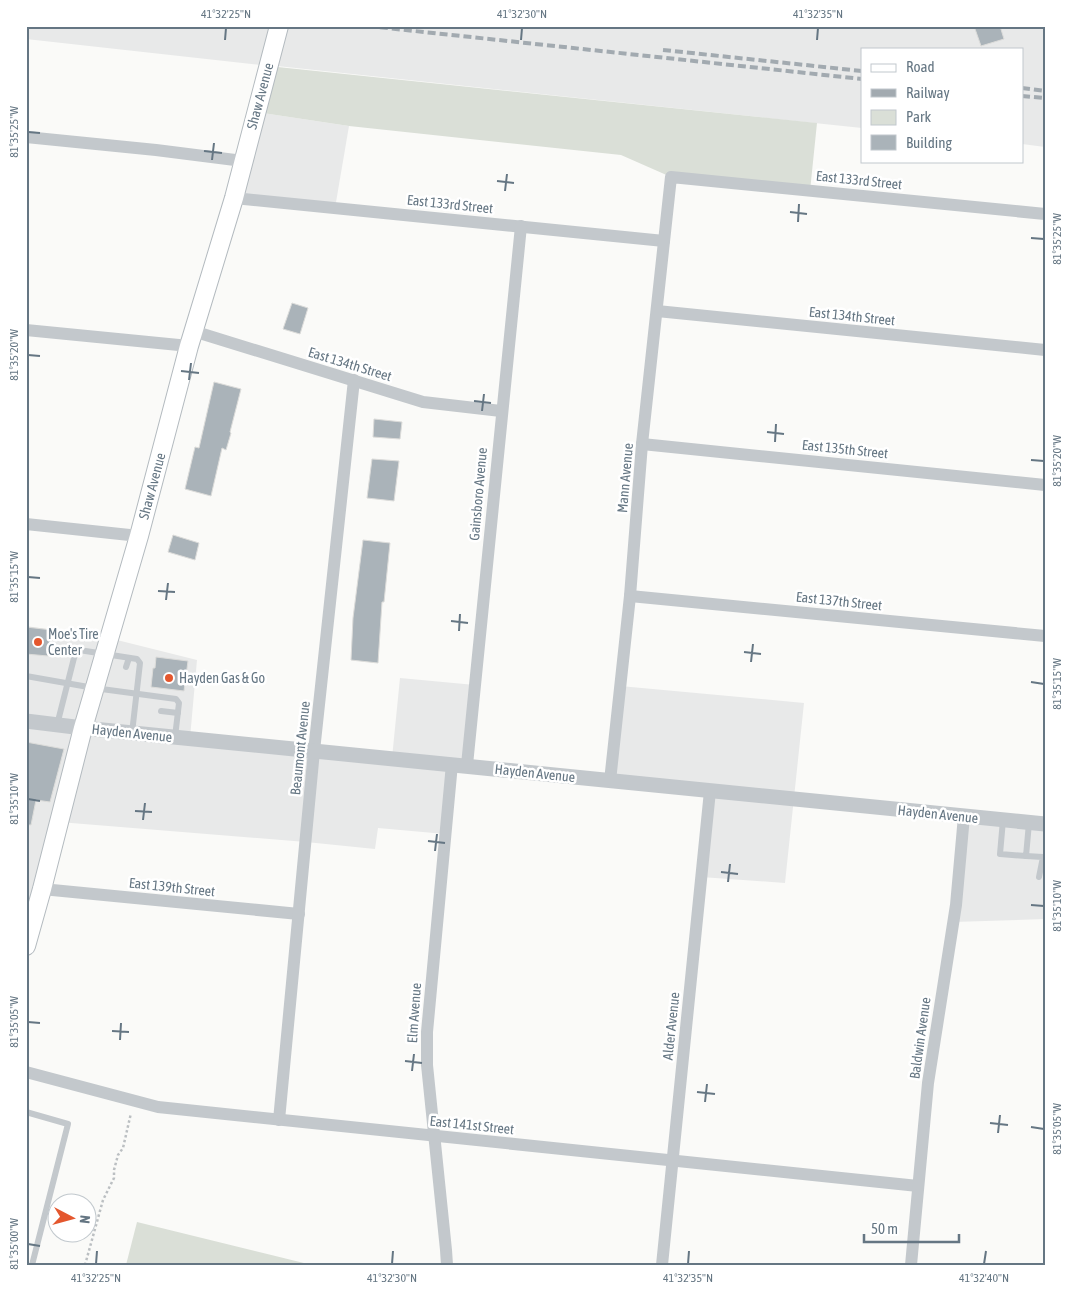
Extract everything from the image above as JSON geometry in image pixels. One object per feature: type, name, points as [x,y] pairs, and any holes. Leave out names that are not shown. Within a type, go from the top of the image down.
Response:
[{"type":"main road","name":"Shaw Avenue","points":[[26,946],[94,688],[139,536],[191,338],[234,198],[279,26]]},
{"type":"street","points":[[26,137],[243,161]]},
{"type":"street","name":"East 133rd Street","points":[[671,177],[1045,214]]},
{"type":"street","name":"Mann Avenue","points":[[610,781],[630,596],[642,444],[671,177]]},
{"type":"street","name":"East 133rd Street","points":[[234,198],[664,241]]},
{"type":"street","name":"Gainsboro Avenue","points":[[467,765],[521,226]]},
{"type":"street","name":"East 134th Street","points":[[657,311],[1045,350]]},
{"type":"street","name":"East 134th Street","points":[[26,330],[191,338],[354,380],[423,402],[501,411]]},
{"type":"street","name":"Beaumont Avenue","points":[[279,1120],[314,751],[354,380]]},
{"type":"street","name":"East 135th Street","points":[[642,444],[1045,485]]},
{"type":"street","points":[[26,524],[139,536]]},
{"type":"street","name":"East 137th Street","points":[[630,596],[1045,636]]},
{"type":"street","name":"Hayden Avenue","points":[[26,721],[1045,824]]},
{"type":"street","name":"Elm Avenue","points":[[447,1265],[427,1065],[427,1032],[452,764]]},
{"type":"street","name":"Alder Avenue","points":[[662,1265],[710,791]]},
{"type":"street","name":"Baldwin Avenue","points":[[911,1265],[930,1074],[956,905],[964,816]]},
{"type":"street","name":"East 139th Street","points":[[42,889],[299,914]]},
{"type":"street","name":"East 141st Street","points":[[26,1072],[158,1107],[918,1186]]},
{"type":"lane","points":[[57,724],[75,654],[78,650],[137,659],[140,663],[137,694],[139,708],[132,733]]},
{"type":"lane","points":[[126,667],[129,658]]},
{"type":"lane","points":[[26,676],[94,688],[121,688],[137,694],[176,699],[179,703],[175,737]]},
{"type":"lane","points":[[161,711],[178,713]]},
{"type":"lane","points":[[1003,820],[1000,854],[1043,858],[1040,877]]},
{"type":"lane","points":[[1026,856],[1029,822]]},
{"type":"lane","points":[[26,1112],[68,1124],[32,1265]]},
{"type":"path","points":[[85,1265],[103,1200],[114,1178],[118,1155],[123,1148],[132,1111]]},
{"type":"shaded area","points":[[26,26],[271,26],[261,65],[26,39]]},
{"type":"shaded area","points":[[288,26],[1045,26],[1045,147],[1024,144],[1024,48],[861,48],[861,128],[277,66]]},
{"type":"shaded area","points":[[256,112],[349,126],[335,208],[234,198]]},
{"type":"shaded area","points":[[26,626],[109,638],[197,660],[190,738],[392,758],[400,678],[475,685],[467,765],[452,764],[445,834],[378,828],[375,849],[59,822],[38,904],[26,901]]},
{"type":"shaded area","points":[[620,686],[804,703],[785,883],[701,877],[710,791],[610,781]]},
{"type":"shaded area","points":[[964,816],[1045,824],[1045,919],[953,922]]},
{"type":"green space","points":[[268,66],[817,123],[810,191],[671,177],[621,155],[349,126],[256,112]]},
{"type":"green space","points":[[137,1222],[312,1265],[126,1265]]},
{"type":"building","points":[[974,26],[1000,26],[1004,39],[981,46]]},
{"type":"building","points":[[292,303],[308,308],[300,334],[283,329]]},
{"type":"building","points":[[214,382],[241,389],[226,450],[222,448],[211,496],[185,489],[195,447],[199,448]]},
{"type":"building","points":[[374,419],[402,422],[400,439],[373,437]]},
{"type":"building","points":[[372,459],[399,461],[394,501],[367,498]]},
{"type":"building","points":[[173,535],[199,543],[195,560],[168,552]]},
{"type":"building","points":[[363,540],[390,543],[384,602],[382,602],[378,663],[351,660],[353,618]]},
{"type":"building","name":"Moe's Tire Center","points":[[26,627],[52,630],[48,656],[26,654]]},
{"type":"building","name":"Hayden Gas & Go","points":[[156,657],[188,661],[184,691],[151,687]]},
{"type":"building","points":[[26,742],[64,749],[50,802],[36,800],[31,825],[26,825]]},
{"type":"railway","points":[[368,26],[861,79]]},
{"type":"railway","points":[[663,50],[861,71]]},
{"type":"railway","points":[[1024,88],[1045,91]]},
{"type":"railway","points":[[1024,96],[1045,98]]},
{"type":"place","name":"Moe's Tire Center","points":[[38,642]]},
{"type":"place","name":"Hayden Gas & Go","points":[[169,678]]}]
